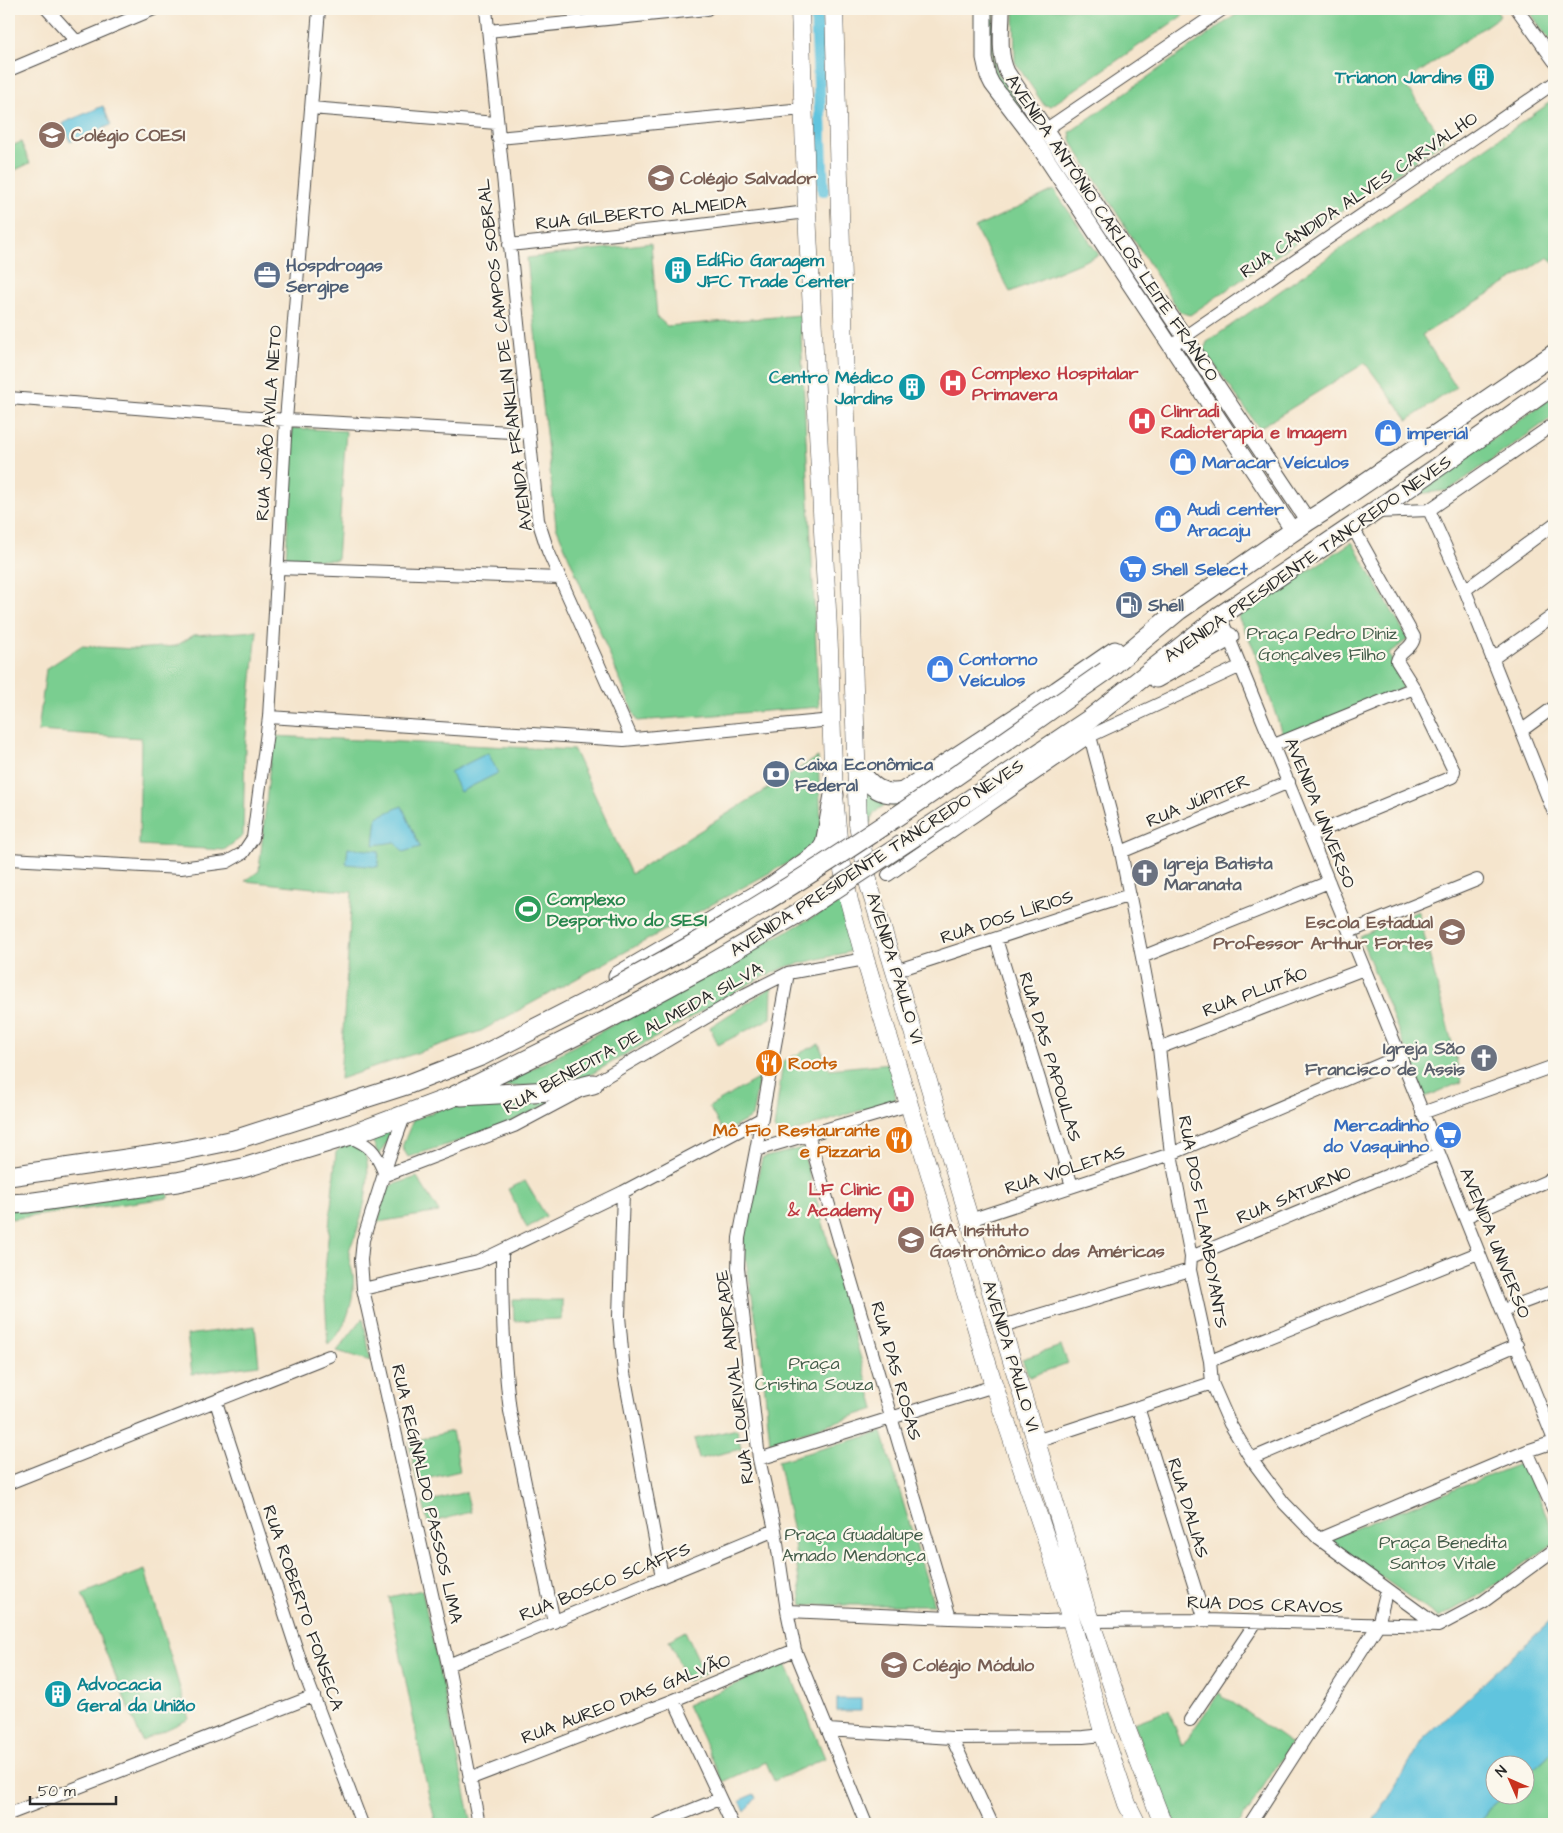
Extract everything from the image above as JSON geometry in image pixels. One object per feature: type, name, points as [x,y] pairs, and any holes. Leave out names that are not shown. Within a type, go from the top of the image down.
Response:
[{"type":"main road","name":"AVENIDA PAULO VI","points":[[800,9],[807,212],[822,490],[834,795],[839,849],[849,901],[865,959],[994,1386],[1056,1568],[1104,1735],[1137,1824]]},
{"type":"main road","name":"AVENIDA PAULO VI","points":[[834,9],[858,824],[869,885],[1090,1621],[1127,1730],[1163,1824]]},
{"type":"main road","name":"AVENIDA PRESIDENTE TANCREDO NEVES","points":[[9,1176],[166,1153],[234,1140],[409,1084],[482,1056],[538,1029],[727,925],[916,804],[1106,671],[1179,610],[1554,354]]},
{"type":"main road","points":[[1512,415],[1534,392],[1533,386],[1523,375]]},
{"type":"main road","name":"AVENIDA PRESIDENTE TANCREDO NEVES","points":[[9,1204],[28,1204],[177,1182],[243,1168],[348,1136],[452,1097],[603,1022],[709,965],[800,912],[944,817],[1116,700],[1220,616],[1374,512],[1554,385]]},
{"type":"main road","points":[[822,490],[834,496],[849,491]]},
{"type":"main road","points":[[856,768],[872,787],[889,793],[903,792],[1179,610]]},
{"type":"main road","points":[[1116,700],[1229,637]]},
{"type":"main road","points":[[829,650],[839,643],[846,644],[852,648]]},
{"type":"main road","points":[[538,1029],[567,1006],[774,884],[820,852],[825,844],[834,795]]},
{"type":"main road","points":[[452,1097],[568,1090],[593,1084]]},
{"type":"street","points":[[47,9],[77,42]]},
{"type":"street","points":[[9,70],[154,9]]},
{"type":"street","name":"RUA JOÃO AVILA NETO","points":[[9,859],[181,868],[227,862],[243,853],[253,838],[270,717],[286,420],[319,9]]},
{"type":"street","name":"AVENIDA FRANKLIN DE CAMPOS SOBRAL","points":[[486,9],[496,123],[538,520],[548,551],[632,739]]},
{"type":"street","points":[[488,31],[707,9]]},
{"type":"street","name":"AVENIDA ANTÔNIO CARLOS LEITE FRANCO","points":[[984,9],[984,58],[992,84],[1032,138],[1171,346],[1300,526]]},
{"type":"street","name":"AVENIDA ANTÔNIO CARLOS LEITE FRANCO","points":[[1002,9],[1003,63],[1007,72],[1184,336],[1300,526]]},
{"type":"street","points":[[1032,138],[1223,9]]},
{"type":"street","points":[[1517,9],[1554,60]]},
{"type":"street","name":"RUA CÂNDIDA ALVES CARVALHO","points":[[1171,346],[1554,83]]},
{"type":"street","points":[[311,108],[496,123]]},
{"type":"street","points":[[498,138],[803,109]]},
{"type":"street","name":"RUA GILBERTO ALMEIDA","points":[[509,245],[807,212]]},
{"type":"street","points":[[9,398],[286,420],[529,433]]},
{"type":"street","points":[[1374,512],[1429,510],[1554,424]]},
{"type":"street","points":[[1429,510],[1553,805]]},
{"type":"street","points":[[1464,590],[1554,524]]},
{"type":"street","points":[[1311,835],[1452,777],[1454,774],[1414,688],[1397,659],[1412,645],[1414,637],[1352,526]]},
{"type":"street","points":[[278,568],[560,578]]},
{"type":"street","name":"AVENIDA UNIVERSO","points":[[1220,616],[1311,835],[1478,1253],[1517,1344],[1554,1441]]},
{"type":"street","points":[[1492,659],[1554,616]]},
{"type":"street","points":[[888,874],[1090,736],[1241,666]]},
{"type":"street","points":[[1274,745],[1414,688]]},
{"type":"street","points":[[1521,731],[1554,707]]},
{"type":"street","points":[[270,717],[632,739],[832,720]]},
{"type":"street","name":"RUA DOS FLAMBOYANTS","points":[[1090,736],[1121,852],[1142,957],[1158,1048],[1171,1154],[1190,1264],[1210,1360],[1212,1383],[1230,1424],[1251,1459],[1284,1503],[1319,1539],[1438,1626]]},
{"type":"street","name":"RUA JÚPITER","points":[[1121,852],[1289,782]]},
{"type":"street","points":[[1349,932],[1477,880]]},
{"type":"street","points":[[1142,957],[1329,882]]},
{"type":"street","name":"RUA DOS LÍRIOS","points":[[895,971],[1130,895]]},
{"type":"street","name":"RUA DAS PAPOULAS","points":[[996,939],[1072,1186]]},
{"type":"street","name":"RUA BENEDITA DE ALMEIDA SILVA","points":[[384,1174],[514,1126],[593,1084],[746,994],[788,973],[865,959]]},
{"type":"street","name":"RUA PLUTÃO","points":[[1158,1048],[1364,969]]},
{"type":"street","name":"RUA LOURIVAL ANDRADE","points":[[788,973],[739,1238],[738,1268],[759,1458],[775,1530],[795,1650],[866,1824]]},
{"type":"street","name":"RUA VIOLETAS","points":[[970,1220],[1171,1154],[1400,1056]]},
{"type":"street","points":[[1422,1113],[1554,1066]]},
{"type":"street","points":[[756,1150],[909,1105]]},
{"type":"street","name":"RUA REGINALDO PASSOS LIMA","points":[[405,1114],[364,1240],[361,1260],[363,1289],[448,1665],[479,1824]]},
{"type":"street","points":[[363,1289],[478,1262],[502,1252],[623,1192],[761,1119]]},
{"type":"street","name":"RUA DAS ROSAS","points":[[808,1134],[950,1618]]},
{"type":"street","points":[[348,1136],[370,1147],[378,1158],[384,1174]]},
{"type":"street","name":"RUA SATURNO","points":[[1002,1326],[1190,1264],[1439,1154]]},
{"type":"street","points":[[1465,1217],[1554,1178]]},
{"type":"street","points":[[623,1192],[620,1316],[624,1372],[662,1578]]},
{"type":"street","points":[[502,1252],[503,1346],[510,1411],[554,1622]]},
{"type":"street","points":[[1210,1360],[1478,1253]]},
{"type":"street","points":[[1503,1310],[1554,1291]]},
{"type":"street","points":[[1251,1459],[1517,1344]]},
{"type":"street","points":[[9,1482],[329,1356]]},
{"type":"street","points":[[1036,1441],[1212,1383]]},
{"type":"street","points":[[759,1458],[994,1386]]},
{"type":"street","name":"RUA ROBERTO FONSECA","points":[[216,1402],[303,1669],[362,1824]]},
{"type":"street","points":[[1542,1410],[1554,1404]]},
{"type":"street","name":"RUA DALIAS","points":[[1138,1406],[1205,1620]]},
{"type":"street","points":[[1319,1539],[1554,1441]]},
{"type":"street","points":[[1527,1452],[1554,1511]]},
{"type":"street","name":"RUA BOSCO SCAFFS","points":[[448,1665],[775,1530]]},
{"type":"street","points":[[1438,1626],[1483,1602],[1554,1550]]},
{"type":"street","points":[[1250,1824],[1378,1626],[1387,1589]]},
{"type":"street","points":[[787,1611],[950,1618],[1071,1620]]},
{"type":"street","name":"RUA DOS CRAVOS","points":[[1090,1621],[1205,1620],[1378,1626],[1438,1626]]},
{"type":"street","points":[[1190,1720],[1256,1622]]},
{"type":"street","name":"RUA AUREO DIAS GALVÃO","points":[[469,1779],[674,1700],[795,1650]]},
{"type":"street","points":[[9,1814],[314,1696]]},
{"type":"street","points":[[674,1700],[732,1824]]},
{"type":"street","points":[[828,1730],[952,1738],[1083,1737],[1104,1735]]},
{"type":"street","points":[[952,1738],[992,1824]]},
{"type":"street","points":[[657,1824],[719,1799]]},
{"type":"street","points":[[1128,1804],[1133,1824]]},
{"type":"green space","points":[[987,9],[994,9],[993,53],[997,70],[1008,89],[1033,119],[1026,124],[994,81]]},
{"type":"green space","points":[[1014,9],[1192,9],[1051,106],[1044,105],[1015,62]]},
{"type":"green space","points":[[1244,9],[1495,9],[1500,16],[1404,83],[1444,141],[1190,315],[1180,312],[1072,143],[1070,132]]},
{"type":"green space","points":[[1528,9],[1554,9],[1554,47]]},
{"type":"green space","points":[[1554,100],[1554,264],[1549,257],[1422,335],[1456,387],[1408,420],[1365,363],[1259,428],[1204,350],[1207,342]]},
{"type":"green space","points":[[21,142],[30,163],[9,173],[9,147]]},
{"type":"green space","points":[[1054,190],[1099,255],[1010,292],[975,228]]},
{"type":"green space","points":[[651,243],[657,317],[667,326],[800,315],[819,707],[637,721],[556,526],[527,258]]},
{"type":"green space","points":[[1554,396],[1554,416],[1449,490],[1411,495]]},
{"type":"green space","points":[[292,428],[346,431],[337,560],[286,560]]},
{"type":"green space","name":"Praça Pedro Diniz Gonçalves Filho","points":[[1352,542],[1408,639],[1389,654],[1403,688],[1283,737],[1254,649],[1238,617]]},
{"type":"green space","points":[[257,631],[245,746],[243,836],[224,850],[139,845],[141,738],[38,731],[46,669],[81,646],[134,649],[176,646],[194,635]]},
{"type":"green space","name":"Complexo Desportivo do SESI","points":[[273,736],[574,750],[631,874],[818,757],[822,844],[481,1031],[340,1079],[352,892],[245,881],[259,871]]},
{"type":"green space","points":[[864,786],[904,803],[897,807],[887,804],[876,812],[871,822],[867,824]]},
{"type":"green space","points":[[841,902],[853,951],[789,966],[756,980],[574,1084],[498,1087]]},
{"type":"green space","points":[[1418,911],[1462,1082],[1425,1097],[1360,936]]},
{"type":"green space","points":[[772,987],[771,1018],[718,1045],[710,1027]]},
{"type":"green space","points":[[819,1044],[829,1069],[891,1063],[896,1099],[781,1136],[774,1129],[783,1061]]},
{"type":"green space","points":[[759,1078],[752,1117],[724,1133],[709,1107]]},
{"type":"green space","points":[[565,1096],[494,1130],[408,1157],[402,1147],[413,1120],[444,1108]]},
{"type":"green space","points":[[395,1127],[379,1156],[370,1135]]},
{"type":"green space","points":[[344,1144],[359,1146],[364,1153],[368,1174],[367,1187],[360,1222],[349,1252],[353,1275],[351,1303],[345,1322],[335,1339],[328,1345],[324,1282],[336,1152]]},
{"type":"green space","name":"Praça Cristina Souza","points":[[802,1148],[875,1409],[770,1443],[761,1351],[743,1242],[762,1158]]},
{"type":"green space","points":[[417,1177],[439,1212],[378,1222],[386,1187]]},
{"type":"green space","points":[[525,1181],[546,1216],[527,1228],[508,1189]]},
{"type":"green space","points":[[169,1187],[168,1198],[11,1219],[9,1210]]},
{"type":"green space","points":[[513,1300],[562,1300],[562,1319],[514,1321]]},
{"type":"green space","points":[[363,1318],[371,1361],[337,1351]]},
{"type":"green space","points":[[255,1326],[259,1365],[192,1374],[187,1335]]},
{"type":"green space","points":[[1061,1346],[1068,1363],[1029,1377],[1022,1359]]},
{"type":"green space","points":[[737,1429],[741,1449],[699,1459],[694,1439]]},
{"type":"green space","points":[[452,1431],[460,1471],[417,1481],[409,1442]]},
{"type":"green space","name":"Praça Guadalupe Amado Mendonça","points":[[882,1432],[934,1605],[802,1605],[792,1527],[778,1461]]},
{"type":"green space","name":"Praça Benedita Santos Vitale","points":[[1524,1462],[1554,1533],[1554,1543],[1483,1593],[1439,1618],[1328,1539]]},
{"type":"green space","points":[[466,1492],[471,1512],[428,1523],[423,1503]]},
{"type":"green space","points":[[145,1570],[189,1719],[142,1741],[82,1594]]},
{"type":"green space","points":[[422,1590],[472,1824],[436,1824],[428,1792],[389,1597]]},
{"type":"green space","points":[[685,1631],[705,1674],[687,1681],[669,1640]]},
{"type":"green space","points":[[786,1663],[825,1758],[774,1781],[766,1762],[723,1782],[687,1705]]},
{"type":"green space","points":[[1219,1693],[1291,1744],[1241,1821],[1232,1824],[1176,1824],[1155,1786],[1134,1723],[1169,1710],[1182,1746]]},
{"type":"green space","points":[[1554,1750],[1554,1824],[1480,1824],[1491,1806],[1536,1806],[1536,1767]]},
{"type":"water","points":[[103,106],[111,125],[70,142],[63,123]]},
{"type":"water","points":[[488,753],[498,773],[460,792],[450,772]]},
{"type":"water","points":[[402,806],[420,847],[403,852],[395,842],[374,845],[377,817]]},
{"type":"water","points":[[348,848],[379,851],[378,867],[346,864]]},
{"type":"water","points":[[1554,1618],[1554,1750],[1536,1767],[1536,1756],[1486,1756],[1486,1806],[1491,1806],[1480,1824],[1371,1824],[1422,1740]]},
{"type":"water","points":[[837,1699],[861,1699],[861,1711],[837,1711]]},
{"type":"water","points":[[754,1794],[756,1798],[745,1812],[740,1800]]},
{"type":"waterway","points":[[816,9],[823,191]]},
{"type":"place","name":"Trianon Jardins","points":[[1481,77]]},
{"type":"place","name":"Colégio COESI","points":[[52,135]]},
{"type":"place","name":"Colégio Salvador","points":[[661,178]]},
{"type":"place","name":"Edífio Garagem JFC Trade Center","points":[[678,270]]},
{"type":"place","name":"Hospdrogas Sergipe","points":[[267,275]]},
{"type":"place","name":"Complexo Hospitalar Primavera","points":[[953,383]]},
{"type":"place","name":"Centro Médico Jardins","points":[[912,387]]},
{"type":"place","name":"Clinradi Radioterapia e Imagem","points":[[1142,421]]},
{"type":"place","name":"imperial","points":[[1388,433]]},
{"type":"place","name":"Maracar Veículos","points":[[1183,462]]},
{"type":"place","name":"Audi center Aracaju","points":[[1168,519]]},
{"type":"place","name":"Shell Select","points":[[1133,569]]},
{"type":"place","name":"Shell","points":[[1129,605]]},
{"type":"place","name":"Contorno Veículos","points":[[940,669]]},
{"type":"place","name":"Caixa Econômica Federal","points":[[776,774]]},
{"type":"place","name":"Igreja Batista Maranata","points":[[1145,873]]},
{"type":"place","name":"Complexo Desportivo do SESI","points":[[528,909]]},
{"type":"place","name":"Escola Estadual Professor Arthur Fortes","points":[[1452,932]]},
{"type":"place","name":"Igreja São Francisco de Assis","points":[[1484,1058]]},
{"type":"place","name":"Roots","points":[[769,1063]]},
{"type":"place","name":"Mercadinho do Vasquinho","points":[[1448,1135]]},
{"type":"place","name":"Mô Fio Restaurante e Pizzaria","points":[[899,1140]]},
{"type":"place","name":"LF Clinic & Academy","points":[[901,1199]]},
{"type":"place","name":"IGA Instituto Gastronômico das Américas","points":[[911,1240]]},
{"type":"place","name":"Colégio Módulo","points":[[894,1665]]},
{"type":"place","name":"Advocacia Geral da União","points":[[58,1694]]}]
